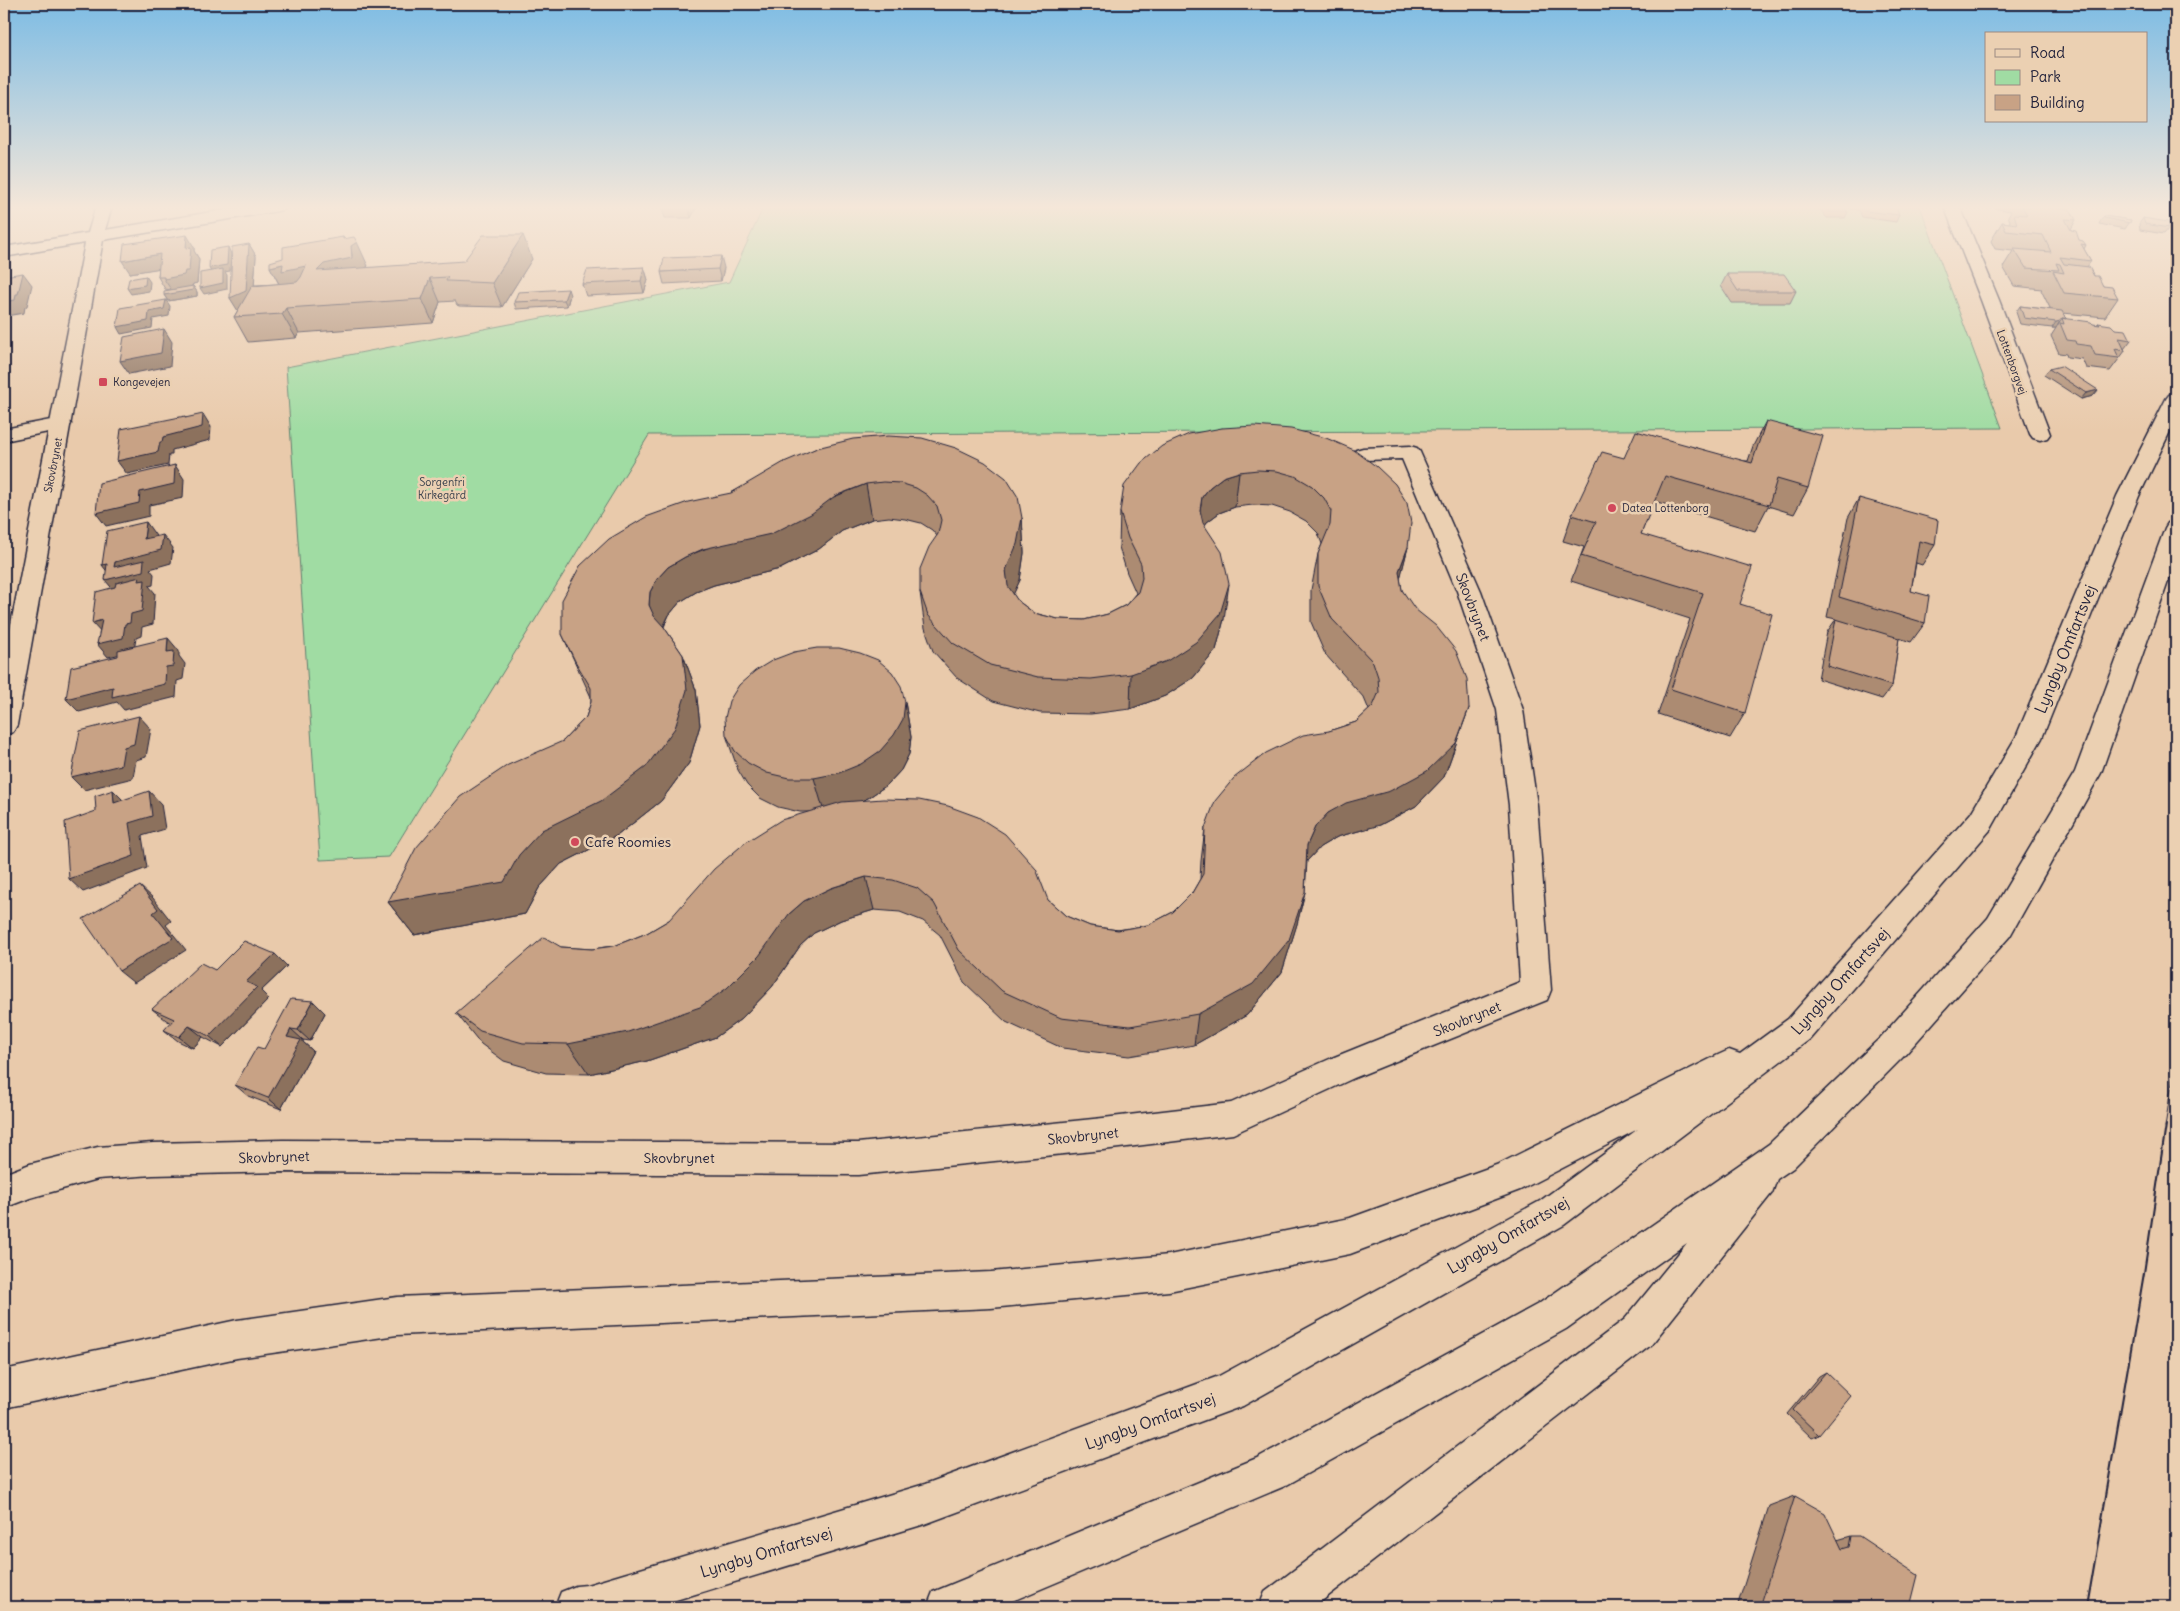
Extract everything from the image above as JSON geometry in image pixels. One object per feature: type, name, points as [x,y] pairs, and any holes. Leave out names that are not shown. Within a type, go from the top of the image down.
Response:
[{"type":"main road","name":"Skovbrynet","points":[[4,725],[87,281]]},
{"type":"main road","name":"Lottenborgvej","points":[[1981,281],[2040,434]]},
{"type":"main road","name":"Lyngby Omfartsvej","points":[[576,1607],[587,1606],[926,1504],[1229,1392],[1552,1213],[1799,1029],[1981,822],[2029,738],[2128,496],[2176,399]]},
{"type":"main road","points":[[4,435],[61,424]]},
{"type":"main road","name":"Skovbrynet","points":[[4,1191],[30,1181],[98,1163],[283,1156],[858,1159],[1103,1134],[1233,1118],[1343,1068],[1536,990],[1523,806],[1510,710],[1469,592],[1410,452],[1363,454]]},
{"type":"main road","points":[[1280,1607],[1638,1332],[1780,1156],[1892,1048],[1999,927],[2088,773],[2176,528]]},
{"type":"main road","points":[[4,1389],[236,1339],[397,1316],[991,1290],[1169,1273],[1350,1236],[1508,1178],[1799,1029]]},
{"type":"main road","points":[[948,1607],[1271,1472],[1553,1316],[1780,1156]]},
{"type":"green space","name":"Sorgenfri Kirkegård","points":[[1948,281],[2002,428],[649,435],[389,857],[320,860],[286,367],[729,282]]},
{"type":"building","points":[[4,281],[21,281],[15,300],[4,302]]},
{"type":"building","points":[[129,281],[145,281],[145,285],[127,288]]},
{"type":"building","points":[[200,281],[223,281],[223,283],[200,288]]},
{"type":"building","points":[[231,281],[247,281],[246,291],[230,298]]},
{"type":"building","points":[[429,281],[422,299],[286,308],[282,314],[234,317],[252,286],[297,282]]},
{"type":"building","points":[[450,281],[493,281],[492,283]]},
{"type":"building","points":[[583,281],[637,281],[582,284]]},
{"type":"building","points":[[1732,281],[1789,281],[1796,291],[1738,291]]},
{"type":"building","points":[[2058,281],[2101,281],[2103,286],[2112,287],[2118,298],[2064,293]]},
{"type":"building","points":[[193,286],[193,290],[164,295],[164,291]]},
{"type":"building","points":[[568,289],[564,300],[514,302],[518,292]]},
{"type":"building","points":[[166,300],[164,309],[149,312],[148,321],[117,327],[120,308]]},
{"type":"building","points":[[2020,306],[2062,311],[2066,319],[2062,318],[2056,322],[2024,318]]},
{"type":"building","points":[[2062,318],[2100,325],[2098,323],[2111,325],[2115,329],[2126,330],[2131,340],[2119,338],[2125,351],[2115,349],[2119,358],[2095,355],[2091,346],[2076,344],[2075,341],[2067,340],[2060,323],[2064,324]]},
{"type":"building","points":[[164,329],[161,353],[120,361],[124,337]]},
{"type":"building","points":[[2061,366],[2098,390],[2086,393],[2049,369]]},
{"type":"building","points":[[203,414],[202,427],[163,437],[158,452],[117,461],[121,429]]},
{"type":"building","points":[[1766,421],[1823,436],[1808,488],[1777,479],[1769,505],[1665,476],[1641,534],[1752,567],[1740,604],[1772,614],[1745,713],[1671,689],[1703,593],[1581,556],[1596,522],[1572,515],[1602,452],[1624,458],[1636,431],[1752,463]]},
{"type":"building","points":[[1254,426],[1291,429],[1326,438],[1354,450],[1377,467],[1395,484],[1407,503],[1411,523],[1408,547],[1399,571],[1402,590],[1415,609],[1436,626],[1456,651],[1467,679],[1469,708],[1456,743],[1427,771],[1390,791],[1346,803],[1328,813],[1315,827],[1307,845],[1305,892],[1289,940],[1253,984],[1198,1014],[1130,1026],[1061,1018],[1002,991],[959,950],[934,903],[917,888],[893,880],[866,877],[831,888],[804,901],[789,914],[759,956],[727,988],[700,1007],[628,1032],[568,1044],[523,1043],[480,1031],[456,1013],[544,937],[561,947],[592,949],[614,946],[647,933],[669,920],[714,869],[746,842],[781,820],[842,802],[883,799],[919,800],[948,806],[978,817],[1005,834],[1036,869],[1048,900],[1066,916],[1090,926],[1118,930],[1148,925],[1173,912],[1192,893],[1203,874],[1205,828],[1215,801],[1234,778],[1266,753],[1303,735],[1329,731],[1356,722],[1373,706],[1379,692],[1378,677],[1373,662],[1332,619],[1318,586],[1318,554],[1330,525],[1331,511],[1324,498],[1312,486],[1295,476],[1277,471],[1239,472],[1223,477],[1210,487],[1202,497],[1200,510],[1203,523],[1222,552],[1229,584],[1220,614],[1196,642],[1167,661],[1131,674],[1091,679],[1038,677],[990,665],[953,643],[928,615],[920,592],[920,569],[929,547],[938,534],[941,520],[937,506],[927,495],[916,488],[900,483],[866,484],[835,496],[811,514],[771,534],[703,549],[685,557],[668,567],[657,579],[650,592],[649,605],[654,616],[683,655],[687,690],[675,728],[646,767],[601,801],[542,830],[519,855],[504,882],[388,902],[416,848],[460,797],[508,765],[563,741],[586,717],[591,702],[591,688],[562,634],[562,600],[580,566],[609,539],[646,517],[688,502],[731,493],[784,462],[817,448],[853,439],[888,436],[922,438],[956,448],[985,462],[1006,478],[1018,497],[1022,518],[1017,544],[1006,570],[1008,586],[1018,601],[1034,613],[1058,619],[1084,620],[1108,614],[1126,605],[1138,592],[1142,578],[1141,564],[1128,538],[1120,512],[1124,486],[1141,463],[1162,446],[1189,434],[1222,428]]},
{"type":"building","points":[[175,465],[174,484],[140,492],[139,503],[96,513],[99,483]]},
{"type":"building","points":[[1859,498],[1938,520],[1935,545],[1919,541],[1911,591],[1929,596],[1925,623],[1839,597]]},
{"type":"building","points":[[146,522],[144,539],[163,535],[161,550],[115,562],[114,567],[144,560],[143,571],[105,580],[107,564],[102,565],[107,531]]},
{"type":"building","points":[[140,577],[139,581],[145,580],[142,611],[131,614],[130,623],[125,624],[123,638],[97,644],[102,620],[92,623],[96,592],[115,587],[116,583]]},
{"type":"building","points":[[1836,619],[1899,638],[1892,686],[1827,666]]},
{"type":"building","points":[[168,638],[167,652],[174,651],[173,666],[166,667],[165,684],[112,697],[113,687],[66,699],[71,667],[118,656],[118,650]]},
{"type":"building","points":[[817,648],[839,648],[878,660],[892,672],[901,686],[905,702],[903,719],[894,735],[880,751],[861,764],[839,773],[814,778],[789,778],[767,773],[748,763],[735,751],[726,735],[725,718],[729,701],[739,685],[755,671],[773,660],[794,652]]},
{"type":"building","points":[[139,716],[134,744],[124,747],[121,765],[71,777],[80,731]]},
{"type":"building","points":[[113,790],[114,803],[149,791],[152,816],[129,823],[134,856],[69,879],[65,822],[96,811],[95,796]]},
{"type":"building","points":[[140,886],[158,909],[153,913],[173,938],[119,971],[83,919]]},
{"type":"building","points":[[244,941],[275,954],[246,982],[257,987],[209,1036],[189,1026],[179,1037],[164,1030],[174,1019],[152,1009],[201,963],[215,970]]},
{"type":"building","points":[[291,999],[313,1001],[298,1030],[291,1029],[287,1037],[301,1040],[268,1098],[235,1085],[257,1047],[264,1049]]},
{"type":"building","points":[[1826,1372],[1851,1396],[1819,1435],[1793,1410]]},
{"type":"building","points":[[1795,1496],[1825,1513],[1842,1549],[1849,1547],[1851,1536],[1859,1536],[1918,1575],[1910,1607],[1760,1607]]},
{"type":"tram line","points":[[2165,1127],[2176,1055]]},
{"type":"tram line","points":[[2087,1607],[2144,1273],[2166,1125]]},
{"type":"place","name":"Kongevejen","points":[[103,382]]},
{"type":"place","name":"Datea Lottenborg","points":[[1612,508]]},
{"type":"place","name":"Cafe Roomies","points":[[575,842]]}]
